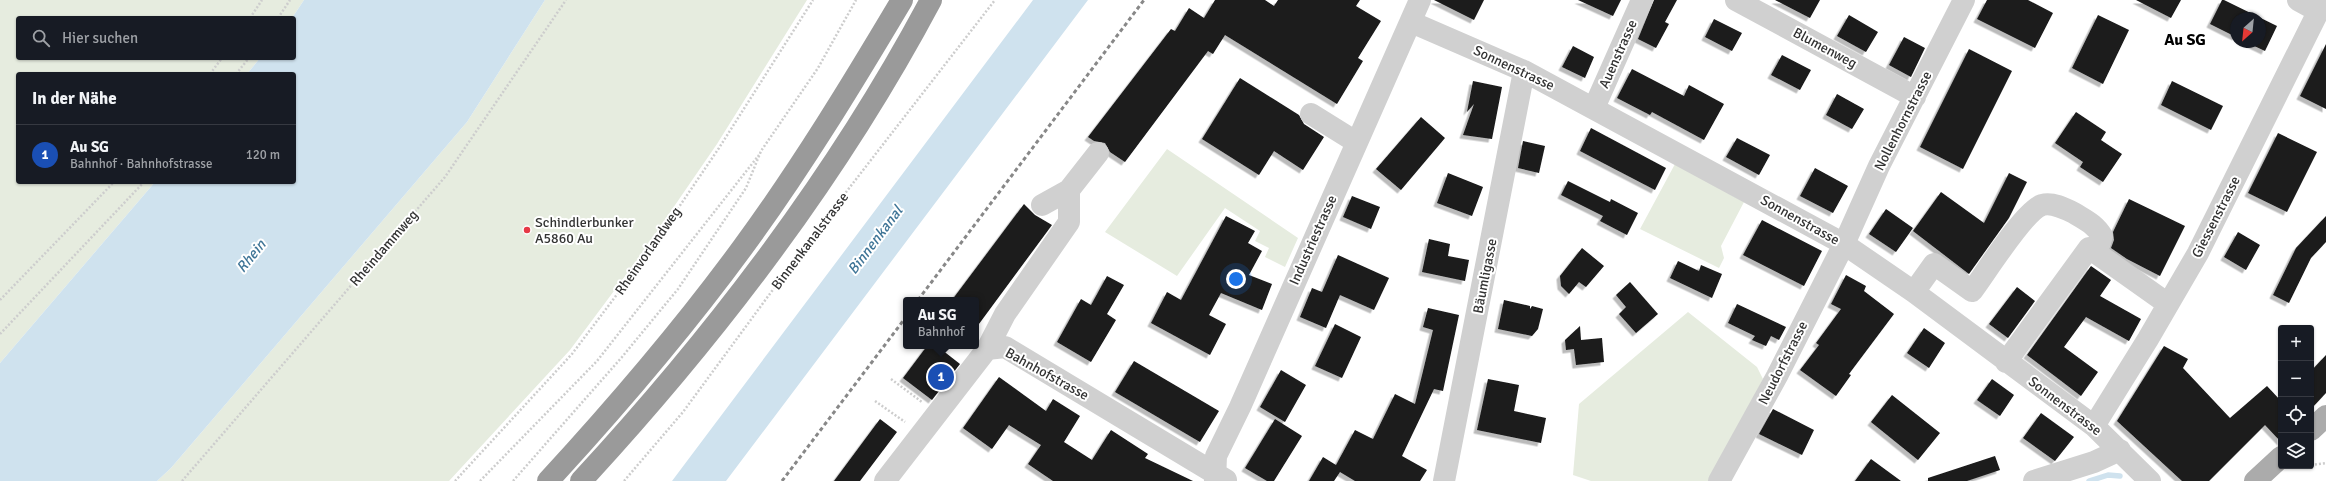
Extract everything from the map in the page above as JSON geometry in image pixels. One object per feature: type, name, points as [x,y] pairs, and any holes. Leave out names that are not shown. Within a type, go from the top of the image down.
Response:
[{"type":"highway","points":[[548,481],[659,355],[743,247],[802,163],[902,0]]},
{"type":"highway","points":[[581,481],[677,374],[760,266],[821,181],[887,76],[931,0]]},
{"type":"main road","points":[[2314,427],[2326,416]]},
{"type":"main road","points":[[2255,481],[2278,469]]},
{"type":"street","name":"Industriestrasse","points":[[1219,479],[1216,456],[1240,407],[1420,0]]},
{"type":"street","name":"Auenstrasse","points":[[1594,108],[1642,0]]},
{"type":"street","name":"Blumenweg","points":[[1736,0],[1915,97]]},
{"type":"street","name":"Nollenhornstrasse","points":[[1844,244],[1879,166],[1964,0]]},
{"type":"street","points":[[2298,0],[2321,5]]},
{"type":"street","name":"Giessenstrasse","points":[[2094,426],[2198,253],[2321,5]]},
{"type":"street","name":"Sonnenstrasse","points":[[1411,22],[1524,71],[1844,244],[1914,292],[2006,362],[2094,426],[2150,481]]},
{"type":"street","name":"Bäumligasse","points":[[1444,481],[1524,71]]},
{"type":"street","points":[[1311,114],[1356,142]]},
{"type":"street","points":[[1042,205],[1069,190],[1098,153]]},
{"type":"street","points":[[987,349],[1005,314],[1069,222],[1069,190]]},
{"type":"street","points":[[1914,292],[1934,264],[1972,291],[2021,223],[2036,208],[2043,204],[2056,205],[2097,227],[2102,236],[2096,252]]},
{"type":"street","name":"Neudorfstrasse","points":[[1719,481],[1777,376],[1844,244]]},
{"type":"street","points":[[2006,362],[2089,248],[2168,304]]},
{"type":"street","name":"Bahnhofstrasse","points":[[886,481],[987,349],[1005,347],[1219,479]]},
{"type":"street","points":[[2034,481],[2094,462],[2120,450]]},
{"type":"path","points":[[251,16],[262,0]]},
{"type":"path","points":[[279,16],[290,0]]},
{"type":"path","name":"Rheindammweg","points":[[182,481],[445,178],[566,0]]},
{"type":"path","name":"Rheinvorlandweg","points":[[455,481],[572,354],[643,260],[719,148],[813,0]]},
{"type":"path","points":[[480,481],[597,362],[761,151],[818,68],[856,0]]},
{"type":"path","name":"Binnenkanalstrasse","points":[[624,481],[683,412],[819,228],[996,0]]},
{"type":"path","points":[[212,72],[220,60]]},
{"type":"path","points":[[238,72],[247,60]]},
{"type":"path","points":[[513,481],[612,369],[678,289],[746,188],[761,151]]},
{"type":"path","points":[[0,300],[112,184]]},
{"type":"path","points":[[0,334],[142,184]]},
{"type":"path","points":[[891,379],[938,414]]},
{"type":"path","points":[[875,401],[922,435]]},
{"type":"path","points":[[2314,465],[2326,463]]},
{"type":"shaded area","points":[[0,0],[304,0],[293,16],[16,16],[16,60],[258,60],[249,72],[16,72],[16,184],[153,184],[0,363]]},
{"type":"shaded area","points":[[545,0],[807,0],[717,144],[640,256],[570,350],[449,481],[157,481],[171,468],[467,122]]},
{"type":"shaded area","points":[[1167,149],[1298,238],[1285,267],[1265,257],[1269,248],[1255,241],[1260,231],[1225,208],[1177,276],[1105,232]]},
{"type":"shaded area","points":[[1675,164],[1744,202],[1721,246],[1724,258],[1719,268],[1640,229]]},
{"type":"shaded area","points":[[1688,312],[1757,367],[1763,379],[1710,481],[1591,481],[1573,475],[1579,404]]},
{"type":"water","name":"Rhein","points":[[304,0],[545,0],[467,122],[171,468],[157,481],[0,481],[0,363],[153,184],[296,184],[296,72],[249,72],[258,60],[296,60],[296,16],[293,16]]},
{"type":"water","name":"Binnenkanal","points":[[1033,0],[1088,0],[726,481],[672,481]]},
{"type":"building","points":[[1215,0],[1265,0],[1274,6],[1278,0],[1360,0],[1356,6],[1381,21],[1358,58],[1363,61],[1337,104],[1225,35],[1213,54],[1208,51],[1125,162],[1110,152],[1105,143],[1094,141],[1088,137],[1171,29],[1175,31],[1189,8],[1204,18]]},
{"type":"building","points":[[1434,0],[1484,0],[1474,20]]},
{"type":"building","points":[[1578,0],[1621,0],[1613,16]]},
{"type":"building","points":[[1654,0],[1677,0],[1665,22],[1669,24],[1656,48],[1638,39]]},
{"type":"building","points":[[1775,0],[1820,0],[1810,18]]},
{"type":"building","points":[[1987,0],[2028,0],[2053,13],[2035,48],[1977,19]]},
{"type":"building","points":[[2136,0],[2181,0],[2171,18]]},
{"type":"building","points":[[2222,0],[2248,12],[2230,12],[2230,34],[2210,24]]},
{"type":"building","points":[[1849,15],[1878,32],[1866,52],[1837,36]]},
{"type":"building","points":[[2098,15],[2129,30],[2103,84],[2072,68]]},
{"type":"building","points":[[1714,19],[1742,33],[1732,51],[1705,37]]},
{"type":"building","points":[[2266,21],[2277,26],[2265,51],[2259,48],[2266,48]]},
{"type":"building","points":[[1904,37],[1925,48],[1911,77],[1889,65]]},
{"type":"building","points":[[2326,44],[2326,109],[2300,96]]},
{"type":"building","points":[[1573,46],[1594,57],[1585,78],[1562,67]]},
{"type":"building","points":[[1969,49],[2012,71],[1963,169],[1920,147]]},
{"type":"building","points":[[1782,55],[1811,70],[1800,90],[1771,75]]},
{"type":"building","points":[[1632,69],[1684,96],[1689,85],[1724,104],[1704,140],[1652,112],[1650,115],[1617,98]]},
{"type":"building","points":[[1240,78],[1299,115],[1304,124],[1324,137],[1303,170],[1274,151],[1259,175],[1202,139]]},
{"type":"building","points":[[1473,81],[1502,87],[1492,139],[1463,135],[1474,104],[1467,112]]},
{"type":"building","points":[[2172,81],[2223,106],[2211,130],[2161,105]]},
{"type":"building","points":[[1837,94],[1864,109],[1852,129],[1826,115]]},
{"type":"building","points":[[2076,112],[2106,132],[2101,140],[2122,154],[2103,182],[2080,167],[2083,162],[2055,143]]},
{"type":"building","points":[[1421,117],[1445,138],[1401,190],[1376,169]]},
{"type":"building","points":[[1591,128],[1666,168],[1655,190],[1580,151]]},
{"type":"building","points":[[2278,133],[2317,152],[2287,212],[2248,193]]},
{"type":"building","points":[[1737,138],[1770,155],[1759,175],[1726,157]]},
{"type":"building","points":[[1523,141],[1545,146],[1539,173],[1518,168]]},
{"type":"building","points":[[1815,168],[1848,186],[1833,213],[1800,196]]},
{"type":"building","points":[[1448,173],[1483,187],[1472,216],[1437,203]]},
{"type":"building","points":[[2009,173],[2027,182],[2009,218],[1969,274],[1913,231],[1941,192],[1984,223]]},
{"type":"building","points":[[1568,181],[1610,202],[1611,199],[1638,213],[1627,235],[1600,221],[1603,216],[1561,195]]},
{"type":"building","points":[[1352,196],[1380,207],[1371,229],[1343,217]]},
{"type":"building","points":[[2129,199],[2185,226],[2160,276],[2127,259],[2111,248],[2114,240],[2113,232]]},
{"type":"building","points":[[1024,204],[1035,215],[1052,225],[979,324],[979,297],[954,297]]},
{"type":"building","points":[[1886,209],[1913,228],[1896,252],[1869,234]]},
{"type":"building","points":[[1226,216],[1255,231],[1248,243],[1262,251],[1249,275],[1272,284],[1262,310],[1221,293],[1209,315],[1226,324],[1210,355],[1151,323],[1167,292],[1181,300]]},
{"type":"building","points":[[2326,216],[2326,242],[2311,258],[2289,303],[2273,295],[2296,248]]},
{"type":"building","points":[[1762,220],[1822,251],[1804,286],[1743,255]]},
{"type":"building","points":[[2238,232],[2260,245],[2246,270],[2224,257]]},
{"type":"building","points":[[1429,239],[1450,244],[1448,256],[1469,260],[1465,281],[1422,272]]},
{"type":"building","points":[[1582,248],[1604,266],[1586,287],[1579,282],[1569,294],[1561,286],[1560,276]]},
{"type":"building","points":[[1338,255],[1389,278],[1374,310],[1340,295],[1326,328],[1300,317],[1312,288],[1322,292]]},
{"type":"building","points":[[1678,261],[1699,271],[1701,265],[1722,274],[1712,298],[1670,278]]},
{"type":"building","points":[[2091,266],[2111,280],[2100,296],[2141,319],[2129,341],[2086,317],[2064,347],[2098,372],[2081,396],[2027,355]]},
{"type":"building","points":[[1846,275],[1866,286],[1864,291],[1894,314],[1849,374],[1851,375],[1836,396],[1800,370],[1819,345],[1816,343],[1841,309],[1831,304]]},
{"type":"building","points":[[1107,276],[1124,285],[1107,314],[1116,320],[1091,362],[1057,342],[1081,299],[1091,305]]},
{"type":"building","points":[[1630,282],[1658,314],[1636,333],[1619,314],[1626,307],[1616,295]]},
{"type":"building","points":[[2017,287],[2035,301],[2008,338],[1989,324]]},
{"type":"building","points":[[1504,300],[1530,306],[1530,309],[1532,306],[1543,309],[1538,329],[1532,336],[1498,329]]},
{"type":"building","points":[[1737,304],[1786,327],[1779,340],[1771,336],[1766,346],[1752,340],[1755,336],[1728,323]]},
{"type":"building","points":[[1428,308],[1459,315],[1443,391],[1434,389],[1402,456],[1427,470],[1420,481],[1355,481],[1340,472],[1334,481],[1309,481],[1323,457],[1336,465],[1355,430],[1373,439],[1395,394],[1415,404],[1433,330],[1423,327]]},
{"type":"building","points":[[1335,324],[1361,337],[1342,378],[1315,366]]},
{"type":"building","points":[[1580,326],[1581,340],[1602,338],[1604,362],[1576,365],[1574,349],[1566,350],[1565,340]]},
{"type":"building","points":[[1924,328],[1945,343],[1929,368],[1907,353]]},
{"type":"building","points":[[2164,346],[2188,359],[2183,368],[2230,418],[2267,386],[2278,398],[2278,439],[2265,425],[2209,481],[2182,481],[2117,421]]},
{"type":"building","points":[[925,349],[941,349],[960,364],[932,400],[903,378]]},
{"type":"building","points":[[2326,355],[2326,393],[2314,406],[2314,397],[2314,368]]},
{"type":"building","points":[[1134,361],[1219,411],[1200,442],[1115,392]]},
{"type":"building","points":[[1281,370],[1306,385],[1285,422],[1260,407]]},
{"type":"building","points":[[999,377],[1046,411],[1053,399],[1080,416],[1064,442],[1092,460],[1111,430],[1148,454],[1145,458],[1193,481],[1053,481],[1028,464],[1041,445],[1009,425],[992,449],[963,428]]},
{"type":"building","points":[[1488,379],[1519,385],[1514,411],[1546,418],[1541,443],[1477,430]]},
{"type":"building","points":[[1992,379],[2014,395],[2000,416],[1977,400]]},
{"type":"building","points":[[1892,395],[1940,433],[1918,460],[1871,422]]},
{"type":"building","points":[[1773,409],[1814,430],[1802,455],[1759,434]]},
{"type":"building","points":[[2041,413],[2074,437],[2055,461],[2023,438]]},
{"type":"building","points":[[880,419],[897,432],[860,481],[834,481]]},
{"type":"building","points":[[1275,419],[1302,436],[1274,481],[1267,481],[1245,468]]},
{"type":"building","points":[[1995,456],[2000,470],[1967,481],[1928,481],[1928,478]]},
{"type":"building","points":[[1871,459],[1901,481],[1855,481]]},
{"type":"waterway","points":[[2089,481],[2108,475],[2120,476]]},
{"type":"railway","points":[[920,297],[1144,0]]},
{"type":"railway","points":[[782,481],[903,321]]},
{"type":"place","name":"Schindlerbunker A5860 Au","points":[[527,230]]},
{"type":"place","name":"Au SG","points":[[941,377]]},
{"type":"district","name":"Au SG","points":[[2185,40]]}]
